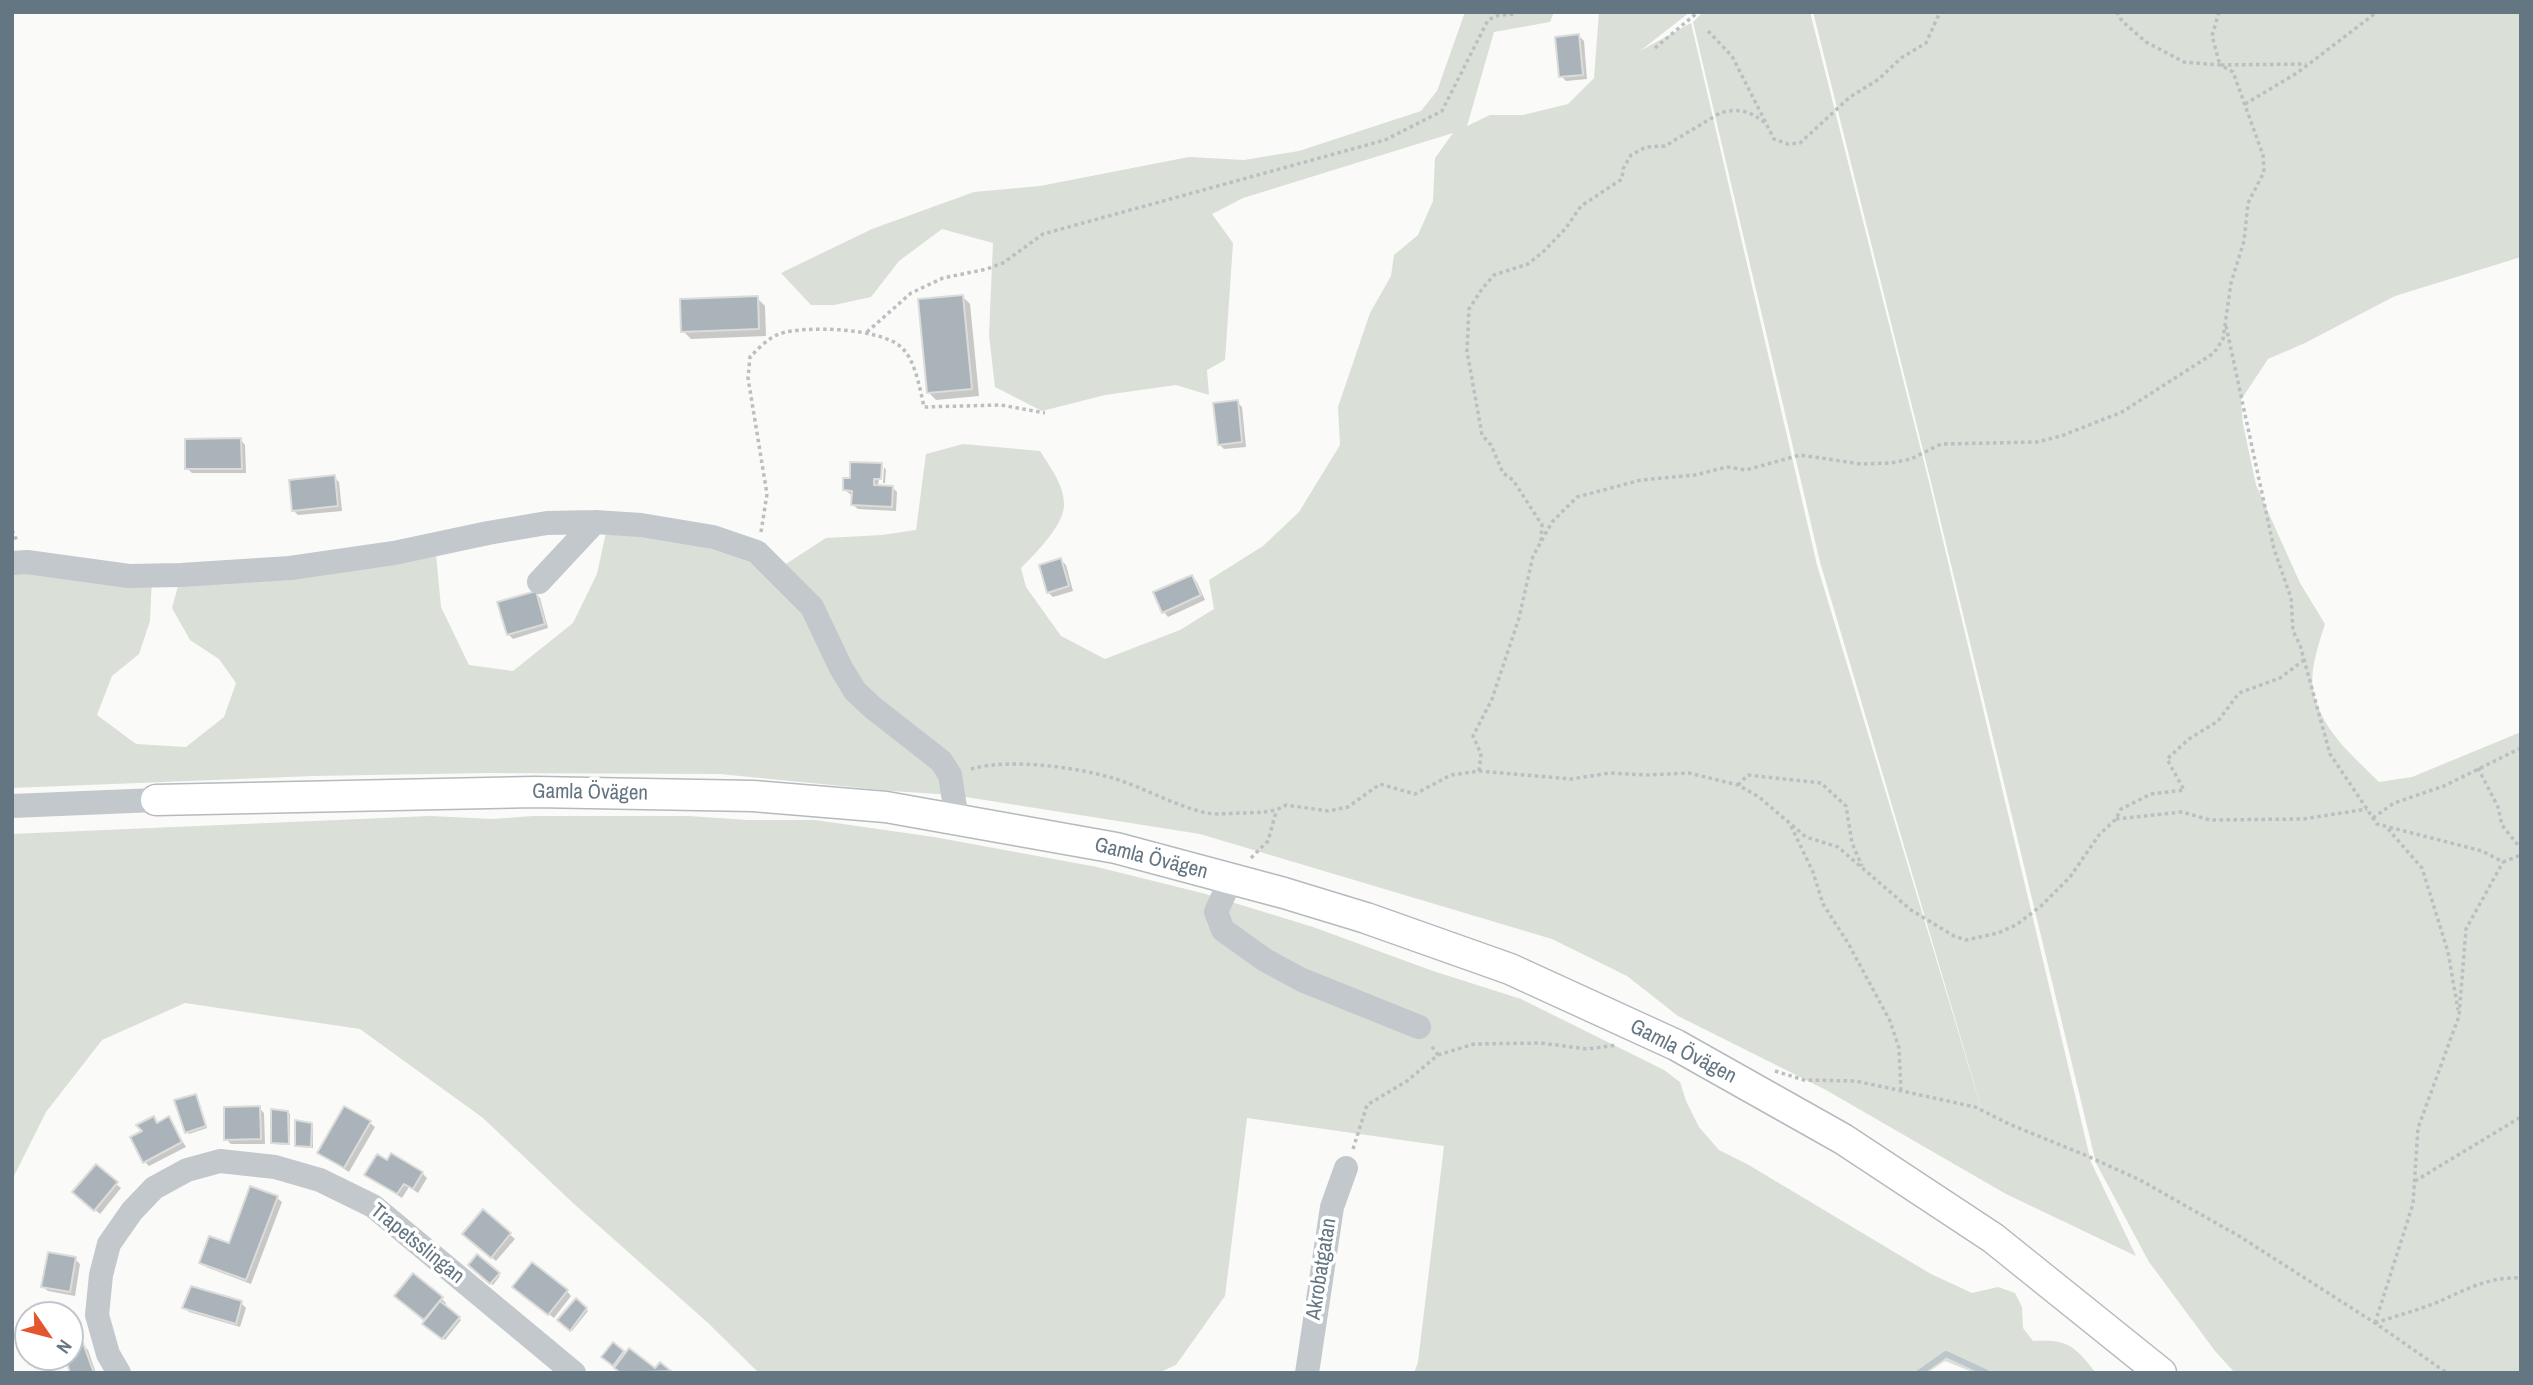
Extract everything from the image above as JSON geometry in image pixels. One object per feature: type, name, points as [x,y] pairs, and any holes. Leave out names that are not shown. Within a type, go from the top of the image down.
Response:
[{"type":"main road","name":"Gamla Övägen","points":[[156,800],[535,792],[752,796],[886,807],[1116,848],[1231,879],[1366,918],[1510,969],[1676,1045],[1843,1139],[1993,1238],[2161,1373]]},
{"type":"street","points":[[539,582],[595,522]]},
{"type":"street","points":[[12,563],[27,562],[129,576],[290,568],[394,553],[547,523],[641,525],[713,537],[757,552],[812,607],[855,691],[942,761],[950,775],[957,820]]},
{"type":"street","name":"Gamla Övägen","points":[[12,806],[156,800]]},
{"type":"street","points":[[1231,879],[1216,912],[1223,930],[1239,944],[1302,980],[1419,1027]]},
{"type":"street","name":"Trapetsslingan","points":[[119,1373],[108,1354],[97,1315],[101,1275],[109,1244],[132,1211],[154,1188],[187,1170],[220,1161],[275,1167],[320,1180],[373,1206],[575,1373]]},
{"type":"street","name":"Akrobatgatan","points":[[1307,1373],[1332,1207],[1346,1168]]},
{"type":"path","points":[[867,332],[911,293],[943,278],[1003,263],[1042,234],[1385,140],[1442,111],[1492,12]]},
{"type":"path","points":[[1656,48],[1698,12]]},
{"type":"path","points":[[1708,31],[1732,56],[1774,139],[1787,144],[1800,143],[1850,97],[1880,79],[1901,58],[1926,43],[1940,12]]},
{"type":"path","points":[[2117,12],[2122,21],[2146,42],[2184,62],[2220,65],[2306,64]]},
{"type":"path","points":[[1479,771],[1481,754],[1473,736],[1492,699],[1524,600],[1533,556],[1552,522],[1577,497],[1641,481],[1695,475],[1727,467],[1746,470],[1800,456],[1861,464],[1891,463],[1911,459],[1941,444],[2037,442],[2061,436],[2122,412],[2214,353],[2223,339],[2231,283],[2244,241],[2248,203],[2264,172],[2263,155],[2232,72],[2220,65],[2212,36],[2219,12]]},
{"type":"path","points":[[2245,104],[2297,73],[2377,12]]},
{"type":"path","points":[[1488,20],[1499,15],[1516,14]]},
{"type":"path","points":[[1541,543],[1542,525],[1513,480],[1503,472],[1491,445],[1482,435],[1467,351],[1469,309],[1494,275],[1528,264],[1566,228],[1581,206],[1616,185],[1622,179],[1623,169],[1631,155],[1646,147],[1665,146],[1720,113],[1730,110],[1751,112],[1767,124]]},
{"type":"path","points":[[2225,318],[2274,549],[2291,598],[2293,631],[2304,660],[2330,754],[2377,824],[2482,851],[2503,862]]},
{"type":"path","points":[[757,552],[767,494],[748,378],[750,357],[779,334],[822,329],[867,332],[901,346],[917,374],[924,407],[1001,405],[1045,413]]},
{"type":"path","points":[[950,775],[988,764],[1038,764],[1116,779],[1158,797],[1210,814],[1276,812],[1286,805],[1328,811],[1348,807],[1380,784],[1415,794],[1451,775],[1479,771],[1571,779],[1610,774],[1689,773],[1738,785],[1806,837],[1838,847],[1911,910],[1954,936],[1966,940],[1998,933],[2016,925],[2040,906],[2070,877],[2121,809],[2151,794],[2184,790],[2167,758],[2189,739],[2218,721],[2239,694],[2280,678],[2304,660]]},
{"type":"path","points":[[2373,818],[2394,803],[2444,786],[2521,748]]},
{"type":"path","points":[[2478,767],[2498,807],[2502,825],[2521,849]]},
{"type":"path","points":[[1738,785],[1748,775],[1821,783],[1846,806],[1852,843],[1864,869]]},
{"type":"path","points":[[2116,819],[2182,812],[2210,820],[2303,820],[2367,809]]},
{"type":"path","points":[[1231,879],[1268,841],[1276,812]]},
{"type":"path","points":[[1788,821],[1813,872],[1823,904],[1848,943],[1890,1021],[1899,1048],[1901,1092]]},
{"type":"path","points":[[2386,827],[2422,868],[2448,952],[2459,1016]]},
{"type":"path","points":[[2375,1323],[2413,1204],[2418,1128],[2459,1016],[2466,929],[2503,862],[2521,855]]},
{"type":"path","points":[[1419,1027],[1438,1055]]},
{"type":"path","points":[[1346,1168],[1367,1105],[1407,1081],[1438,1055],[1474,1044],[1541,1043],[1587,1049],[1619,1044]]},
{"type":"path","points":[[1771,1070],[1804,1080],[1856,1081],[1975,1107],[2085,1155],[2203,1215],[2375,1323],[2447,1373]]},
{"type":"path","points":[[2414,1182],[2521,1117]]},
{"type":"path","points":[[2375,1323],[2436,1303],[2466,1288],[2502,1277],[2521,1278]]},
{"type":"shaded area","points":[[1465,12],[1554,12],[1550,22],[1494,32],[1467,126],[1490,115],[1523,115],[1568,104],[1594,78],[1599,12],[1690,12],[1640,51],[1691,23],[1817,565],[1990,1137],[1820,562],[1693,22],[1703,12],[1810,12],[1929,482],[2091,1162],[2136,1256],[2006,1194],[1826,1090],[1678,1016],[1627,976],[1552,939],[1200,834],[953,795],[720,774],[487,773],[313,776],[12,788],[12,563],[152,576],[150,621],[139,654],[112,676],[97,715],[136,744],[186,747],[224,717],[236,683],[219,659],[190,640],[172,608],[181,575],[435,544],[441,607],[469,665],[513,671],[573,623],[597,574],[608,523],[641,525],[775,571],[826,538],[916,530],[926,454],[963,444],[1040,451],[1056,477],[1064,499],[1059,522],[1021,568],[1026,587],[1061,636],[1105,659],[1180,630],[1214,609],[1209,580],[1263,546],[1299,512],[1340,445],[1338,407],[1370,313],[1391,276],[1394,255],[1418,235],[1433,201],[1435,158],[1453,133],[1243,198],[1212,214],[1233,243],[1225,360],[1207,370],[1209,395],[1176,385],[1105,395],[1042,411],[995,387],[989,335],[993,243],[942,229],[899,261],[871,297],[834,305],[811,305],[781,273],[872,229],[974,192],[1040,186],[1189,157],[1244,160],[1299,151],[1421,111],[1437,91]]},
{"type":"shaded area","points":[[1813,12],[2521,12],[2521,257],[2395,296],[2305,343],[2268,359],[2241,400],[2243,424],[2256,485],[2300,583],[2325,624],[2312,681],[2316,703],[2338,740],[2379,782],[2412,777],[2521,732],[2521,1373],[2235,1373],[2215,1351],[2149,1262],[2096,1163],[1931,482]]},
{"type":"shaded area","points":[[430,816],[493,819],[533,816],[688,816],[748,820],[815,820],[934,837],[1097,867],[1202,893],[1313,927],[1433,971],[1521,999],[1664,1070],[1680,1082],[1699,1127],[1719,1150],[1931,1274],[1972,1293],[1998,1287],[2015,1293],[2022,1307],[2023,1328],[2033,1341],[2055,1341],[2069,1346],[2082,1356],[2096,1373],[1975,1373],[1945,1361],[1927,1373],[1414,1373],[1418,1362],[1444,1146],[1247,1118],[1225,1296],[1176,1365],[1158,1373],[759,1373],[707,1322],[573,1203],[483,1118],[360,1029],[185,1003],[102,1040],[46,1112],[12,1180],[12,834]]},
{"type":"building","points":[[1579,34],[1583,75],[1559,77],[1555,37]]},
{"type":"building","points":[[963,295],[972,389],[927,393],[918,299]]},
{"type":"building","points":[[758,296],[759,329],[681,332],[680,299]]},
{"type":"building","points":[[1238,400],[1242,442],[1218,445],[1213,403]]},
{"type":"building","points":[[241,438],[242,469],[185,469],[185,439]]},
{"type":"building","points":[[850,462],[882,463],[881,479],[874,479],[874,485],[893,486],[892,507],[851,505],[852,491],[843,490],[843,478],[850,478]]},
{"type":"building","points":[[335,475],[338,506],[292,511],[289,480]]},
{"type":"building","points":[[1061,558],[1069,586],[1047,593],[1039,565]]},
{"type":"building","points":[[1192,575],[1201,595],[1162,613],[1153,592]]},
{"type":"building","points":[[536,591],[545,624],[507,635],[497,602]]},
{"type":"building","points":[[196,1094],[206,1126],[185,1133],[174,1100]]},
{"type":"building","points":[[260,1106],[261,1139],[224,1140],[224,1107]]},
{"type":"building","points":[[344,1106],[371,1121],[344,1168],[317,1153]]},
{"type":"building","points":[[271,1109],[288,1111],[289,1144],[271,1143]]},
{"type":"building","points":[[154,1116],[157,1123],[169,1116],[182,1142],[143,1163],[130,1137],[142,1131],[136,1125]]},
{"type":"building","points":[[295,1120],[312,1123],[311,1147],[295,1146]]},
{"type":"building","points":[[391,1153],[423,1172],[413,1189],[404,1184],[397,1194],[364,1175],[377,1154],[387,1160]]},
{"type":"building","points":[[96,1164],[118,1182],[94,1211],[72,1192]]},
{"type":"building","points":[[250,1186],[278,1196],[246,1280],[199,1263],[209,1236],[229,1243]]},
{"type":"building","points":[[483,1209],[511,1233],[491,1258],[462,1234]]},
{"type":"building","points":[[48,1252],[76,1257],[70,1292],[41,1287]]},
{"type":"building","points":[[477,1254],[500,1273],[490,1284],[468,1265]]},
{"type":"building","points":[[532,1262],[568,1290],[548,1315],[512,1287]]},
{"type":"building","points":[[413,1273],[443,1297],[424,1320],[394,1296]]},
{"type":"building","points":[[191,1286],[242,1301],[236,1324],[182,1308]]},
{"type":"building","points":[[576,1298],[587,1308],[570,1331],[557,1320]]},
{"type":"building","points":[[440,1301],[460,1317],[442,1339],[422,1324]]},
{"type":"building","points":[[613,1342],[624,1351],[613,1366],[601,1357]]},
{"type":"building","points":[[84,1346],[94,1373],[70,1373],[84,1371]]},
{"type":"building","points":[[629,1348],[655,1368],[660,1362],[671,1371],[621,1373],[614,1368]]},
{"type":"waterway","points":[[1919,1373],[1946,1354],[1987,1373]]}]
